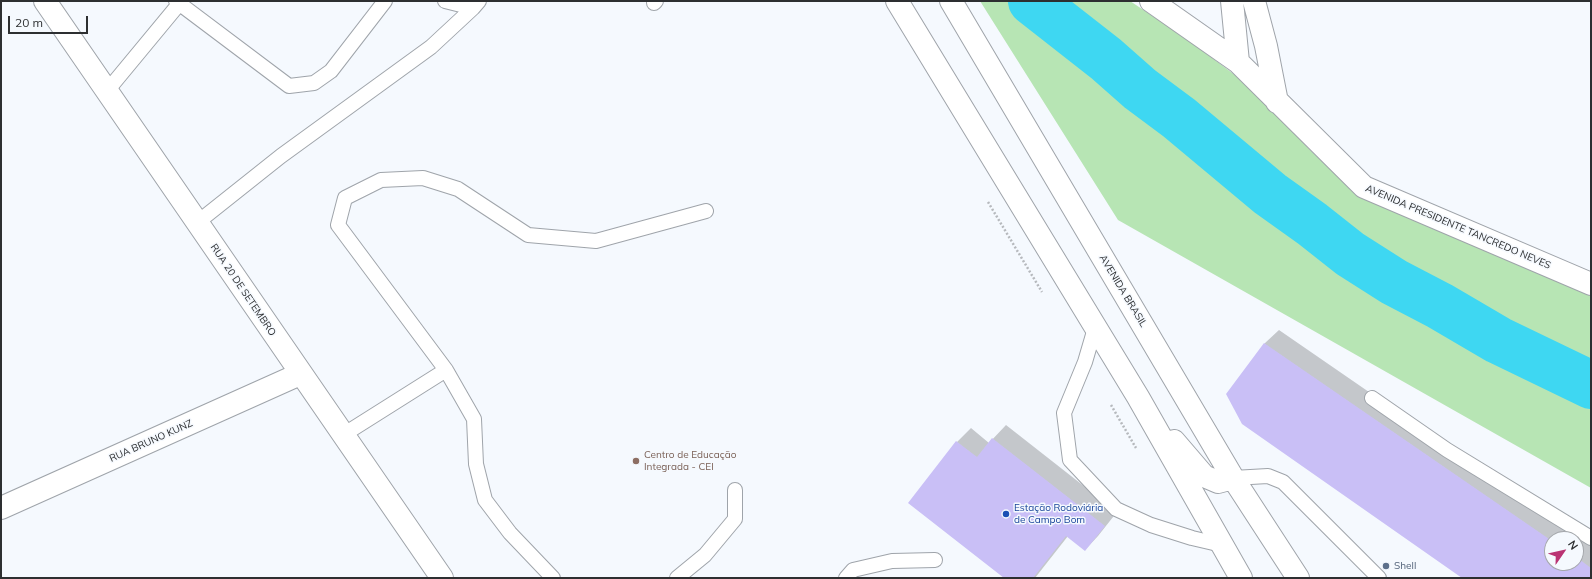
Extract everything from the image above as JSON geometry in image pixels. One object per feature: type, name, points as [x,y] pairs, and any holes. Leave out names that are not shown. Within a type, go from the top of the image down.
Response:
[{"type":"street","name":"RUA 20 DE SETEMBRO","points":[[45,1],[198,222],[300,374],[442,578]]},
{"type":"street","points":[[897,1],[1138,397],[1241,578]]},
{"type":"street","name":"AVENIDA BRASIL","points":[[951,1],[1233,478],[1298,578]]},
{"type":"street","name":"AVENIDA PRESIDENTE TANCREDO NEVES","points":[[1151,1],[1238,62],[1364,187],[1591,284]]},
{"type":"street","points":[[1232,1],[1238,62]]},
{"type":"street","points":[[1254,1],[1266,46],[1277,102]]},
{"type":"street","name":"RUA BRUNO KUNZ","points":[[1,508],[300,374]]},
{"type":"street","points":[[1138,397],[1204,476],[1218,482],[1233,478]]},
{"type":"lane","points":[[107,91],[177,2],[288,86],[314,83],[331,72],[385,1]]},
{"type":"lane","points":[[445,1],[476,5]]},
{"type":"lane","points":[[198,222],[282,156],[432,47],[476,5]]},
{"type":"lane","points":[[553,578],[510,533],[485,500],[476,464],[474,419],[446,370],[338,225],[345,198],[381,180],[423,178],[458,190],[528,235],[596,241],[706,211]]},
{"type":"lane","points":[[1095,328],[1085,362],[1064,413],[1070,460],[1116,509],[1151,525],[1192,538],[1222,545]]},
{"type":"lane","points":[[343,435],[446,370]]},
{"type":"lane","points":[[1372,398],[1447,450],[1591,538]]},
{"type":"lane","points":[[1233,478],[1268,476],[1283,482],[1379,578]]},
{"type":"lane","points":[[677,578],[705,555],[735,519],[735,490]]},
{"type":"lane","points":[[846,578],[853,570],[892,561],[935,560]]},
{"type":"green space","points":[[980,1],[1130,1],[1184,37],[1255,90],[1309,149],[1359,196],[1591,294],[1591,488],[1118,220]]},
{"type":"building","points":[[1264,343],[1544,536],[1544,571],[1584,571],[1584,563],[1591,568],[1591,578],[1462,578],[1242,424],[1226,394]]},
{"type":"building","name":"Estação Rodoviária de Campo Bom","points":[[992,438],[1105,526],[1085,551],[1066,536],[1033,578],[1004,578],[908,503],[956,441],[977,457]]},
{"type":"waterway","points":[[1032,1],[1106,59],[1140,89],[1179,118],[1270,194],[1350,254],[1394,282],[1440,306],[1498,340],[1591,385]]},
{"type":"place","name":"Centro de Educação Integrada - CEI","points":[[636,461]]},
{"type":"place","name":"Estação Rodoviária de Campo Bom","points":[[1006,514]]},
{"type":"place","name":"Shell","points":[[1386,566]]}]
